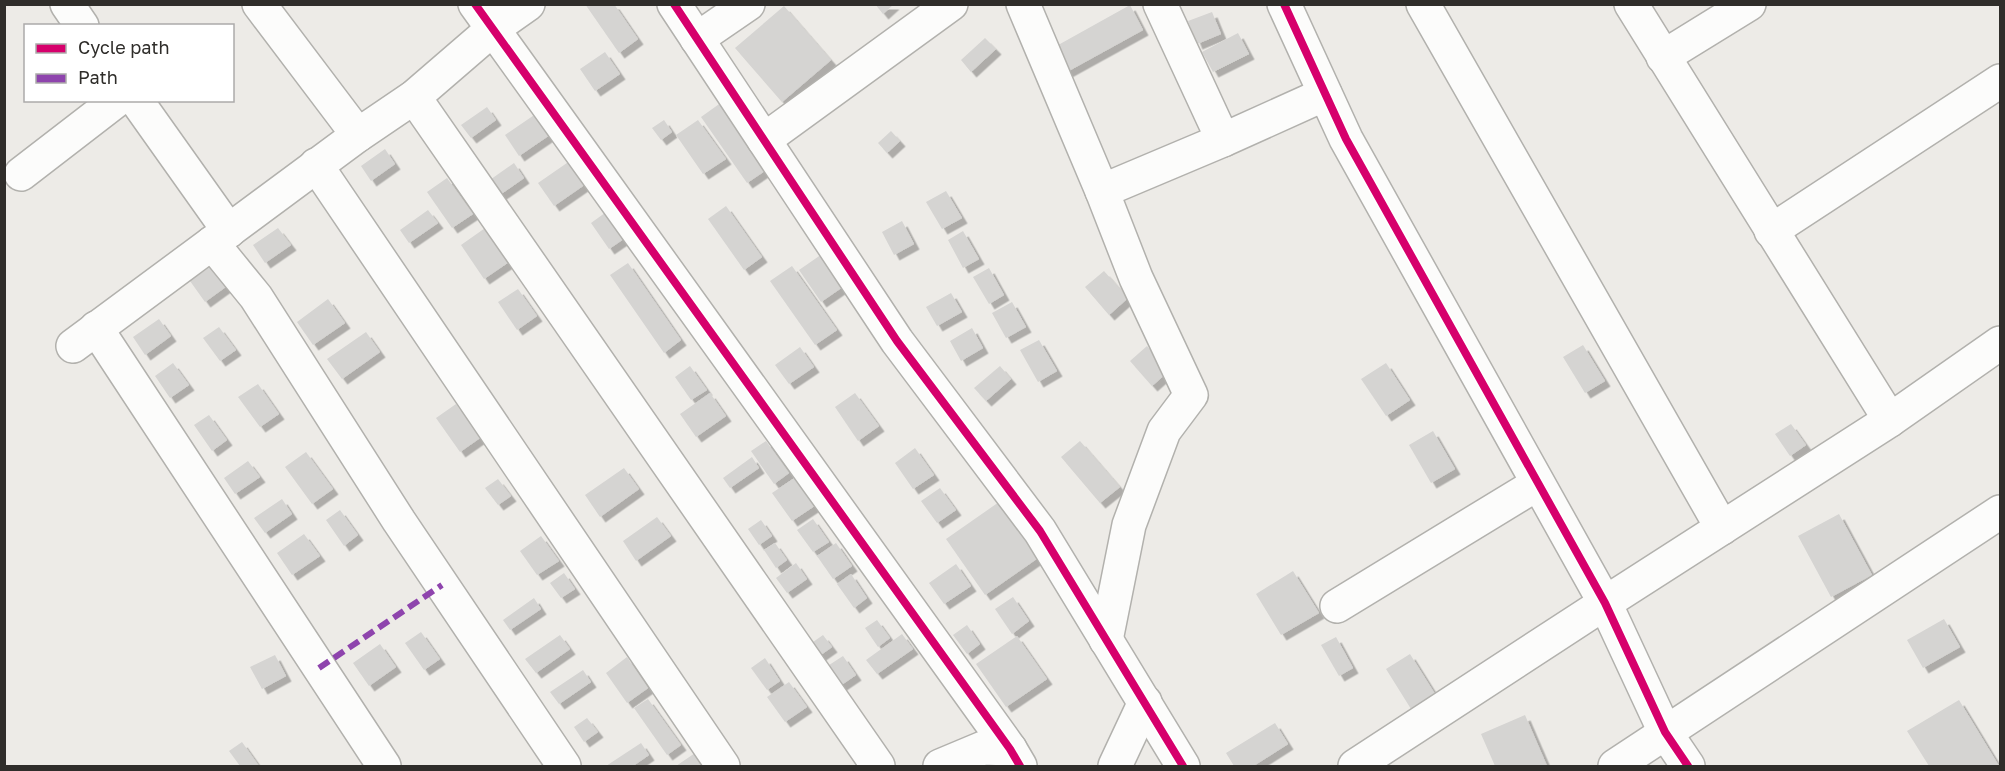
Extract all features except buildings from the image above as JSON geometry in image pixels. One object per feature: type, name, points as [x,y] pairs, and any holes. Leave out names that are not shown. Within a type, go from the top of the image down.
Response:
[{"type":"street","points":[[67,4],[81,24]]},
{"type":"street","points":[[259,4],[358,135]]},
{"type":"street","points":[[384,766],[84,337],[316,165],[414,97],[484,16],[528,4]]},
{"type":"street","points":[[674,4],[897,341],[1041,531],[1183,766]]},
{"type":"street","points":[[697,39],[748,4]]},
{"type":"street","points":[[764,140],[951,4]]},
{"type":"street","points":[[1023,4],[1136,278],[1191,395],[1164,431],[1129,525],[1106,640]]},
{"type":"street","points":[[1160,4],[1223,140]]},
{"type":"street","points":[[1284,4],[1352,150],[1605,603],[1665,732],[1689,766]]},
{"type":"street","points":[[1424,4],[1722,528]]},
{"type":"street","points":[[1631,4],[1890,420]]},
{"type":"street","points":[[1663,57],[1749,4]]},
{"type":"street","points":[[484,16],[1015,758]]},
{"type":"street","points":[[1771,231],[2001,81]]},
{"type":"street","points":[[1102,191],[1325,94]]},
{"type":"street","points":[[414,97],[878,766]]},
{"type":"street","points":[[21,174],[114,102]]},
{"type":"street","points":[[137,102],[256,297],[399,521],[564,766]]},
{"type":"street","points":[[316,165],[723,766]]},
{"type":"street","points":[[1355,766],[1890,420],[2001,343]]},
{"type":"street","points":[[1337,606],[1537,484]]},
{"type":"street","points":[[1615,766],[2001,512]]},
{"type":"street","points":[[1115,766],[1145,702]]},
{"type":"street","points":[[940,766],[983,748],[1015,758]]},
{"type":"marked path","points":[[319,668],[442,585]]},
{"type":"cycle path","points":[[475,4],[1020,766]]},
{"type":"cycle path","points":[[674,4],[897,341],[1040,531],[1183,766]]},
{"type":"cycle path","points":[[1284,4],[1346,139],[1605,603],[1665,732],[1688,766]]}]
